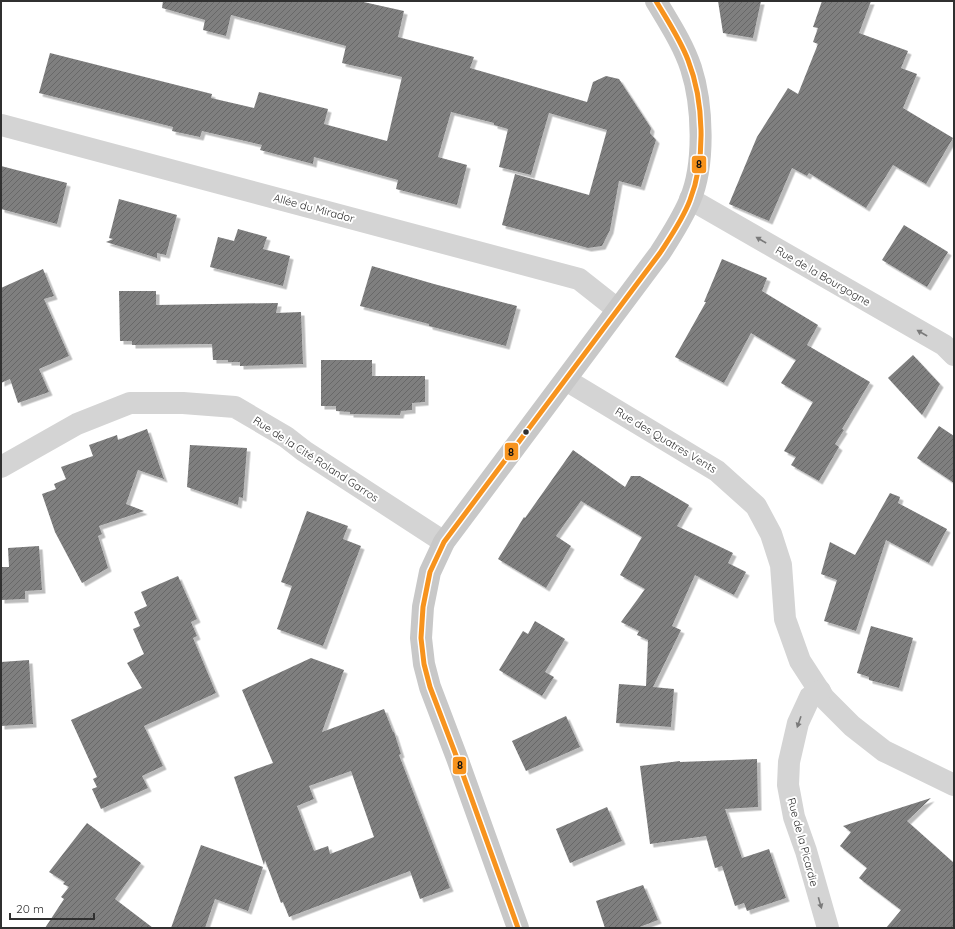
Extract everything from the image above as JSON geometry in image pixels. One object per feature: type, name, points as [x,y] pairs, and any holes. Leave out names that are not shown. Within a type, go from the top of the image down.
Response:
[{"type":"main road","points":[[518,928],[430,686],[424,664],[421,638],[423,607],[430,572],[444,542],[660,253],[674,232],[690,199],[697,174],[701,132],[699,100],[691,68],[677,36],[656,1]]},
{"type":"street","name":"Allée du Mirador","points":[[1,125],[579,279],[617,310]]},
{"type":"street","name":"Rue de la Bourgogne","points":[[690,199],[944,345],[954,354]]},
{"type":"street","name":"Rue des Quatres Vents","points":[[566,380],[717,471],[756,506],[771,534],[781,565],[785,619],[800,661],[824,698],[852,726],[884,751],[954,785]]},
{"type":"street","name":"Rue de la Cité Roland Garros","points":[[1,467],[77,424],[130,403],[183,403],[235,407],[286,437],[304,451],[444,542]]},
{"type":"street","name":"Rue de la Picardie","points":[[820,691],[810,697],[798,723],[789,762],[788,785],[794,817],[806,851],[828,928]]},
{"type":"building","points":[[163,1],[359,1],[404,11],[398,37],[474,57],[470,68],[587,102],[593,82],[606,76],[619,79],[651,128],[650,133],[656,140],[641,187],[619,181],[610,230],[602,246],[588,248],[502,225],[515,174],[589,195],[607,130],[549,113],[531,175],[499,167],[508,129],[494,125],[494,123],[451,112],[438,157],[467,165],[457,205],[396,189],[398,180],[314,157],[313,164],[260,150],[262,145],[202,131],[200,137],[172,131],[173,127],[39,93],[50,53],[212,94],[211,98],[254,108],[259,92],[328,109],[324,124],[387,141],[402,77],[342,63],[346,46],[231,15],[226,36],[203,30],[205,20],[162,8]]},
{"type":"building","points":[[718,1],[761,1],[753,38],[723,33]]},
{"type":"building","points":[[822,1],[871,1],[859,33],[908,51],[901,68],[917,74],[903,108],[953,138],[926,184],[893,165],[866,208],[809,173],[807,176],[792,168],[769,221],[729,204],[757,137],[788,88],[798,94],[818,44],[813,42],[818,28],[813,27]]},
{"type":"building","points":[[1,166],[67,183],[57,224],[1,209]]},
{"type":"building","points":[[119,199],[177,215],[166,255],[157,253],[157,258],[106,242],[113,239],[109,238]]},
{"type":"building","points":[[904,225],[948,252],[927,287],[882,260]]},
{"type":"building","points":[[238,229],[267,237],[263,249],[290,256],[283,286],[210,267],[218,237],[234,241]]},
{"type":"building","points":[[722,259],[767,278],[762,291],[818,325],[807,345],[870,382],[842,429],[844,430],[835,444],[839,447],[819,481],[791,465],[796,457],[784,451],[813,402],[781,383],[796,360],[751,333],[724,383],[675,357],[706,302],[704,302]]},
{"type":"building","points":[[372,266],[517,306],[506,346],[360,306]]},
{"type":"building","points":[[43,269],[54,296],[44,299],[69,356],[39,369],[49,392],[18,403],[10,379],[1,383],[1,288]]},
{"type":"building","points":[[119,291],[156,291],[156,305],[278,303],[276,313],[301,312],[303,364],[240,366],[240,362],[213,360],[212,344],[132,345],[132,341],[120,341]]},
{"type":"building","points":[[913,355],[940,384],[922,415],[888,378]]},
{"type":"building","points":[[321,360],[372,360],[372,376],[425,376],[425,402],[412,403],[412,410],[401,411],[400,415],[350,414],[350,412],[336,411],[336,406],[321,406]]},
{"type":"building","points":[[939,426],[954,436],[954,483],[917,458]]},
{"type":"building","points":[[147,429],[164,479],[138,470],[126,504],[144,511],[99,526],[102,534],[98,536],[108,568],[82,583],[55,532],[42,494],[56,489],[54,484],[66,479],[61,467],[93,456],[89,445],[117,435],[118,440]]},
{"type":"building","points":[[190,445],[247,448],[243,498],[239,497],[238,505],[187,487]]},
{"type":"building","points":[[573,450],[625,487],[631,476],[640,476],[689,505],[677,526],[733,553],[728,563],[746,572],[734,595],[695,575],[672,626],[681,630],[653,687],[674,689],[671,727],[616,723],[619,684],[646,686],[648,640],[637,635],[639,631],[621,622],[645,589],[620,575],[642,537],[581,501],[556,536],[571,546],[546,588],[498,559],[524,517],[525,518]]},
{"type":"building","points":[[890,493],[900,497],[898,503],[947,529],[929,563],[886,540],[856,631],[824,621],[837,580],[821,574],[830,542],[855,555]]},
{"type":"building","points":[[307,511],[348,526],[343,539],[361,546],[323,646],[277,629],[292,586],[281,582]]},
{"type":"building","points":[[39,546],[42,590],[25,591],[25,599],[1,600],[1,567],[9,567],[8,548]]},
{"type":"building","points":[[178,576],[197,619],[191,622],[197,636],[193,638],[216,693],[144,726],[163,766],[142,776],[148,788],[101,809],[92,789],[97,787],[93,779],[97,777],[71,720],[142,688],[127,663],[144,654],[133,629],[140,626],[134,612],[147,606],[141,592]]},
{"type":"building","points":[[535,621],[565,639],[545,672],[554,677],[542,696],[499,670],[523,631],[528,634]]},
{"type":"building","points":[[871,626],[913,638],[899,688],[869,680],[869,677],[857,673]]},
{"type":"building","points":[[311,658],[344,670],[322,732],[384,709],[394,732],[401,754],[399,755],[450,888],[420,899],[410,871],[289,917],[283,902],[281,903],[265,860],[264,865],[234,777],[273,763],[242,690]],"holes":[[[351,771],[374,837],[330,854],[328,846],[314,851],[297,806],[314,799],[309,786]]]},
{"type":"building","points":[[29,660],[33,724],[1,726],[1,662]]},
{"type":"building","points":[[566,716],[580,747],[526,771],[512,741]]},
{"type":"building","points":[[757,759],[758,807],[725,809],[742,858],[769,849],[786,898],[747,911],[744,903],[735,906],[722,866],[715,868],[706,836],[650,844],[640,766],[680,761]]},
{"type":"building","points":[[931,798],[907,821],[954,863],[954,928],[886,928],[901,910],[859,878],[867,868],[840,846],[851,832],[843,826]]},
{"type":"building","points":[[607,807],[622,841],[570,863],[556,829]]},
{"type":"building","points":[[87,823],[141,863],[115,899],[153,928],[45,928],[64,899],[61,897],[69,887],[63,884],[65,882],[49,872]]},
{"type":"building","points":[[201,845],[263,867],[248,911],[215,899],[205,928],[171,928]]},
{"type":"building","points":[[643,885],[658,920],[637,928],[605,928],[596,901]]},
{"type":"transit line","name":"8","points":[[518,928],[430,687],[424,664],[421,638],[423,607],[430,572],[444,542],[660,253],[680,221],[690,200],[699,167],[701,148],[700,112],[697,93],[685,52],[656,1]]}]
